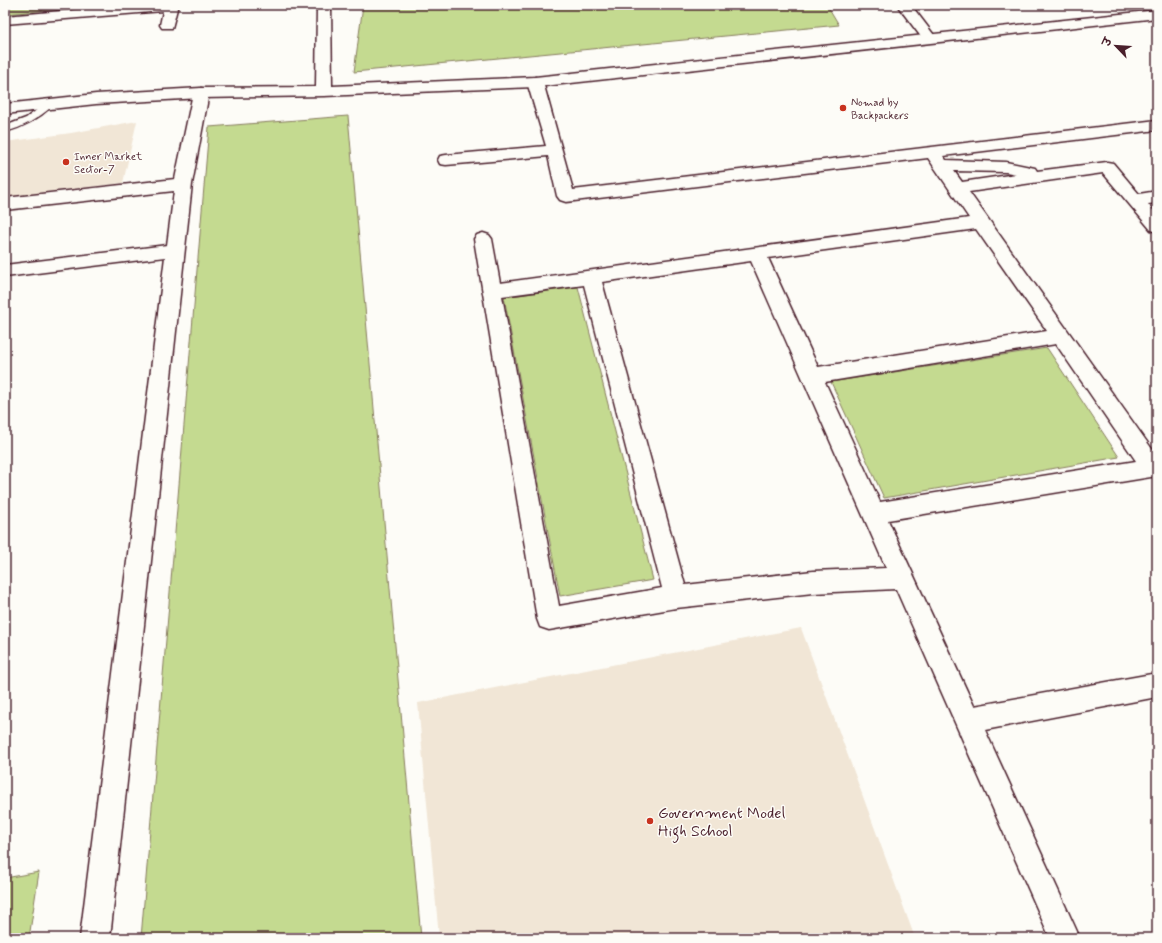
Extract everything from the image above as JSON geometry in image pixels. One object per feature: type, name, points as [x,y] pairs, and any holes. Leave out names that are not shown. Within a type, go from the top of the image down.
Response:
[{"type":"street","points":[[324,5],[324,91]]},
{"type":"street","points":[[904,5],[930,39]]},
{"type":"street","points":[[5,20],[170,6],[167,25]]},
{"type":"street","points":[[5,109],[96,99],[202,93],[324,91],[535,82],[1157,14]]},
{"type":"street","points":[[535,82],[555,150],[566,196],[936,159],[1157,125]]},
{"type":"street","points":[[95,938],[182,184],[202,93]]},
{"type":"street","points":[[446,160],[555,150]]},
{"type":"street","points":[[936,159],[1006,167],[1048,176]]},
{"type":"street","points":[[873,513],[1155,467],[1060,336],[936,159]]},
{"type":"street","points":[[957,188],[1107,167],[1157,226]]},
{"type":"street","points":[[5,204],[182,184]]},
{"type":"street","points":[[1135,200],[1157,196]]},
{"type":"street","points":[[492,291],[981,222]]},
{"type":"street","points":[[483,239],[549,619],[676,597],[812,582],[902,578]]},
{"type":"street","points":[[5,272],[175,250]]},
{"type":"street","points":[[757,254],[1064,938]]},
{"type":"street","points":[[591,277],[676,597]]},
{"type":"street","points":[[811,376],[1060,336]]},
{"type":"street","points":[[966,720],[1157,685]]},
{"type":"lane","points":[[5,129],[19,126],[35,118],[49,104]]},
{"type":"shaded area","name":"Inner Market Sector-7","points":[[137,121],[123,183],[5,197],[5,142],[71,133]]},
{"type":"shaded area","name":"Government Model High School","points":[[801,628],[915,938],[439,938],[418,703]]},
{"type":"green space","points":[[5,5],[106,5],[5,14]]},
{"type":"green space","points":[[363,5],[827,5],[839,25],[354,72]]},
{"type":"green space","points":[[348,116],[421,938],[141,938],[209,127]]},
{"type":"green space","points":[[578,287],[653,580],[560,596],[504,297]]},
{"type":"green space","points":[[1047,348],[1119,457],[884,498],[831,382]]},
{"type":"green space","points":[[39,872],[29,938],[5,938],[5,878]]},
{"type":"place","name":"Nomad by Backpackers","points":[[843,108]]},
{"type":"place","name":"Inner Market Sector-7","points":[[66,162]]},
{"type":"place","name":"Government Model High School","points":[[650,821]]}]
